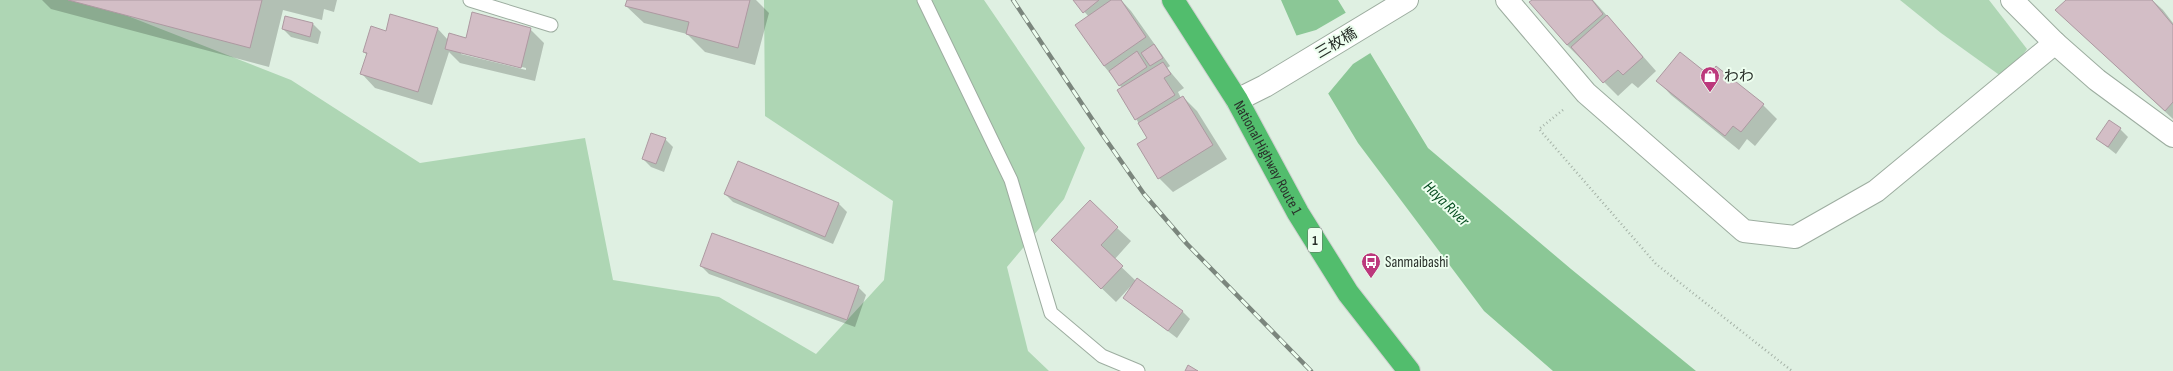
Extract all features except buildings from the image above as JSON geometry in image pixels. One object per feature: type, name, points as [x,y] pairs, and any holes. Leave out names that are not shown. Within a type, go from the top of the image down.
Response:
[{"type":"highway","name":"National Highway Route 1","points":[[1173,0],[1237,100],[1298,213],[1348,293],[1409,371]]},
{"type":"street","name":"三枚橋","points":[[1237,100],[1266,86],[1407,0]]},
{"type":"street","points":[[1507,0],[1586,93],[1744,231],[1795,237],[1876,191],[2055,43]]},
{"type":"street","points":[[2012,0],[2055,43],[2097,80],[2173,136]]},
{"type":"lane","points":[[470,0],[551,25]]},
{"type":"lane","points":[[924,0],[1011,180],[1051,312],[1102,356],[1138,371]]},
{"type":"path","points":[[1539,129],[1656,264],[1792,371]]},
{"type":"shaded area","points":[[0,0],[87,0],[291,80],[420,163],[585,138],[613,280],[719,297],[816,354],[884,280],[893,201],[765,116],[764,0],[984,0],[1085,148],[1064,199],[1007,267],[1028,351],[1049,371],[0,371]]},
{"type":"shaded area","points":[[1900,0],[1989,0],[2027,49],[2005,79],[1941,33]]},
{"type":"water","name":"Haya River","points":[[1281,0],[1338,0],[1428,148],[1571,269],[1696,371],[1553,371],[1484,311],[1358,143],[1305,55]]},
{"type":"pier","points":[[1347,12],[1372,52],[1353,64],[1327,95],[1303,56],[1295,36],[1316,30]]},
{"type":"railway","points":[[1013,0],[1102,134],[1144,194],[1187,244],[1311,371]]},
{"type":"place","name":"わわ","points":[[1710,93]]},
{"type":"place","name":"Sanmaibashi","points":[[1371,279]]}]
